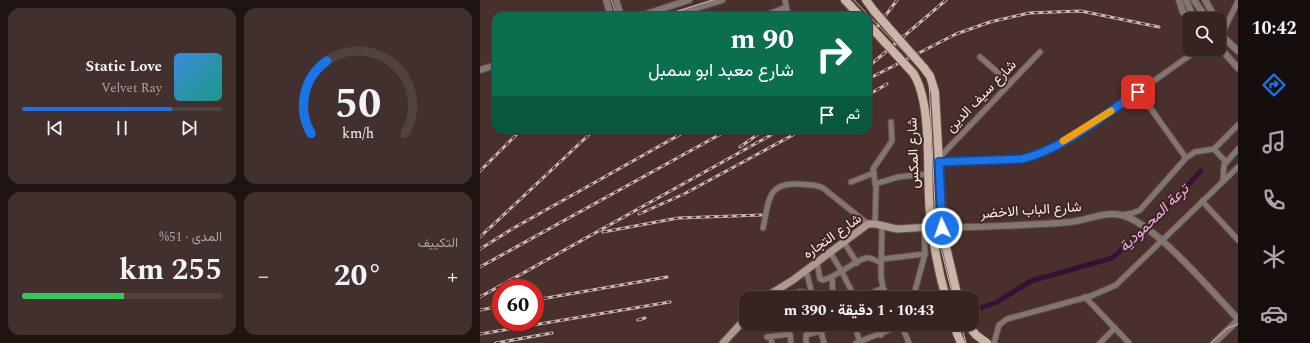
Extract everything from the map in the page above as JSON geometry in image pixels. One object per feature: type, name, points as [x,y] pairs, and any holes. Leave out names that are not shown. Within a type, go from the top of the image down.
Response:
[{"type":"main road","points":[[845,0],[856,12]]},
{"type":"main road","name":"شارع المكس","points":[[866,0],[924,68],[930,76],[935,92],[942,228],[944,245],[956,291]]},
{"type":"main road","name":"شارع المكس","points":[[872,28],[913,73],[923,94],[927,174],[927,227],[934,247],[936,262],[944,291]]},
{"type":"main road","name":"شارع التجاره","points":[[777,291],[844,242],[875,225],[897,229],[927,227]]},
{"type":"main road","points":[[723,343],[739,326]]},
{"type":"main road","points":[[956,331],[961,343]]},
{"type":"main road","points":[[973,331],[987,343]]},
{"type":"street","points":[[606,0],[610,12]]},
{"type":"street","points":[[616,0],[620,12]]},
{"type":"street","points":[[652,12],[689,0]]},
{"type":"street","points":[[684,12],[722,0]]},
{"type":"street","points":[[785,0],[787,12]]},
{"type":"street","points":[[1179,0],[1183,12]]},
{"type":"street","points":[[1186,0],[1190,12]]},
{"type":"street","points":[[1194,0],[1202,12]]},
{"type":"street","points":[[1205,0],[1212,12]]},
{"type":"street","points":[[1226,24],[1238,1]]},
{"type":"street","points":[[774,12],[786,7]]},
{"type":"street","points":[[1226,40],[1238,51]]},
{"type":"street","name":"شارع سيف الدين","points":[[939,160],[1040,52]]},
{"type":"street","points":[[1226,55],[1238,68]]},
{"type":"street","points":[[939,160],[1022,159],[1031,157],[1070,137],[1189,56]]},
{"type":"street","points":[[980,58],[1010,84]]},
{"type":"street","points":[[480,70],[492,66]]},
{"type":"street","points":[[1138,92],[1186,158]]},
{"type":"street","points":[[885,291],[883,288],[882,261],[875,225],[874,173],[875,165],[892,141],[891,122]]},
{"type":"street","points":[[1122,215],[1134,214],[1140,210],[1186,158],[1195,152],[1214,149],[1238,125]]},
{"type":"street","points":[[1214,149],[1226,162]]},
{"type":"street","points":[[1223,180],[1226,162],[1238,149]]},
{"type":"street","points":[[994,343],[999,325],[1007,319],[1086,297],[1116,285],[1238,167]]},
{"type":"street","points":[[851,182],[874,173]]},
{"type":"street","points":[[875,184],[898,177],[927,174]]},
{"type":"street","points":[[763,228],[772,192],[781,185],[788,184],[820,187],[875,225]]},
{"type":"street","points":[[1202,201],[1238,240]]},
{"type":"street","name":"شارع الباب الاخضر","points":[[942,228],[1069,222],[1106,215],[1122,215],[1142,225],[1161,240]]},
{"type":"street","points":[[915,291],[925,254],[927,227]]},
{"type":"street","points":[[1161,240],[1238,320],[1214,343]]},
{"type":"street","points":[[844,242],[857,262]]},
{"type":"street","points":[[830,252],[851,291]]},
{"type":"street","points":[[817,262],[821,280],[842,272],[867,257],[882,261],[925,254]]},
{"type":"street","points":[[806,270],[811,291]]},
{"type":"street","points":[[832,277],[833,291]]},
{"type":"street","points":[[846,291],[847,283]]},
{"type":"street","points":[[876,291],[883,288]]},
{"type":"street","points":[[1086,297],[1129,343]]},
{"type":"street","points":[[1100,343],[1115,328]]},
{"type":"street","points":[[806,343],[806,335],[820,331],[824,343]]},
{"type":"street","points":[[856,331],[858,342],[867,341],[888,331]]},
{"type":"street","points":[[906,331],[909,343]]},
{"type":"street","points":[[772,343],[769,337],[790,334],[791,343]]},
{"type":"waterway","name":"ترعة المحمودية","points":[[979,308],[997,302],[1031,281],[1112,258],[1150,225],[1201,171]]},
{"type":"tram line","points":[[611,0],[616,12]]},
{"type":"tram line","points":[[675,12],[713,0]]},
{"type":"tram line","points":[[854,0],[865,12]]},
{"type":"tram line","points":[[872,19],[920,69],[929,81],[936,228],[951,291]]},
{"type":"tram line","points":[[1211,343],[1228,328],[1238,324]]},
{"type":"tram line","points":[[963,331],[966,343]]},
{"type":"railway","points":[[872,34],[897,0]]},
{"type":"railway","points":[[872,64],[946,0]]},
{"type":"railway","points":[[872,77],[956,34],[990,22],[1029,13],[1081,11],[1159,27]]},
{"type":"railway","points":[[872,93],[887,84]]},
{"type":"railway","points":[[480,171],[517,134]]},
{"type":"railway","points":[[480,237],[590,134]]},
{"type":"railway","points":[[480,249],[512,229],[681,134]]},
{"type":"railway","points":[[480,267],[721,134]]},
{"type":"railway","points":[[740,147],[758,134]]},
{"type":"railway","points":[[480,297],[773,134]]},
{"type":"railway","points":[[639,214],[684,194],[795,134]]},
{"type":"railway","points":[[603,232],[678,218],[761,215]]},
{"type":"railway","points":[[544,298],[667,277]]},
{"type":"railway","points":[[480,334],[670,302]]},
{"type":"railway","points":[[480,310],[492,308]]},
{"type":"railway","points":[[638,320],[645,318]]},
{"type":"railway","points":[[496,343],[552,333]]},
{"type":"slow traffic","points":[[1063,141],[1111,111]]},
{"type":"route","points":[[942,228],[939,162],[1022,159],[1031,157],[1070,137],[1104,116],[1138,92]]}]
